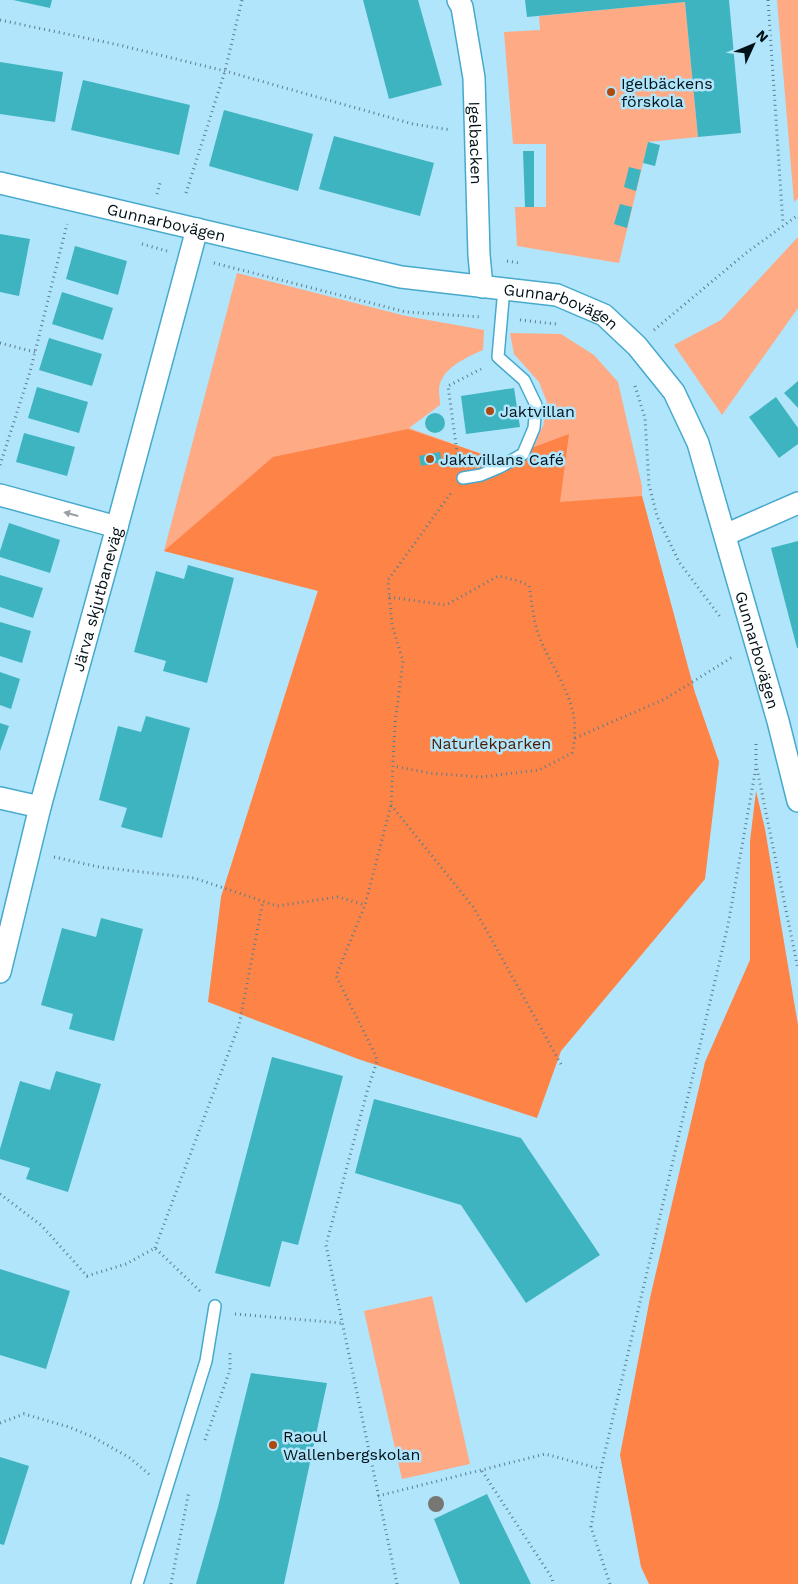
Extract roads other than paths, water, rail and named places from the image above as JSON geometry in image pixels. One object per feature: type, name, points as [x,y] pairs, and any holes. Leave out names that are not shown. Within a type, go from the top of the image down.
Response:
[{"type":"street","name":"Igelbacken","points":[[458,0],[462,7],[474,78],[479,256],[482,287]]},
{"type":"street","name":"Gunnarbovägen","points":[[0,183],[401,277],[504,288],[557,296],[604,315],[637,346],[674,392],[698,443],[795,772],[798,801]]},
{"type":"street","name":"Järva skjutbaneväg","points":[[0,972],[40,807],[198,229]]},
{"type":"street","points":[[0,495],[118,527]]},
{"type":"street","points":[[725,536],[798,504]]},
{"type":"street","points":[[0,798],[40,807]]},
{"type":"lane","points":[[462,478],[481,475],[523,454],[534,428],[536,405],[524,380],[498,357],[504,288]]},
{"type":"lane","points":[[137,1584],[206,1361],[215,1306]]},
{"type":"place","name":"Igelbäckens förskola","points":[[611,92]]},
{"type":"place","name":"Jaktvillan","points":[[490,411]]},
{"type":"place","name":"Jaktvillans Café","points":[[430,459]]},
{"type":"place","name":"Raoul Wallenbergskolan","points":[[273,1445]]},
{"type":"park label","name":"Naturlekparken","points":[[491,743]]}]
